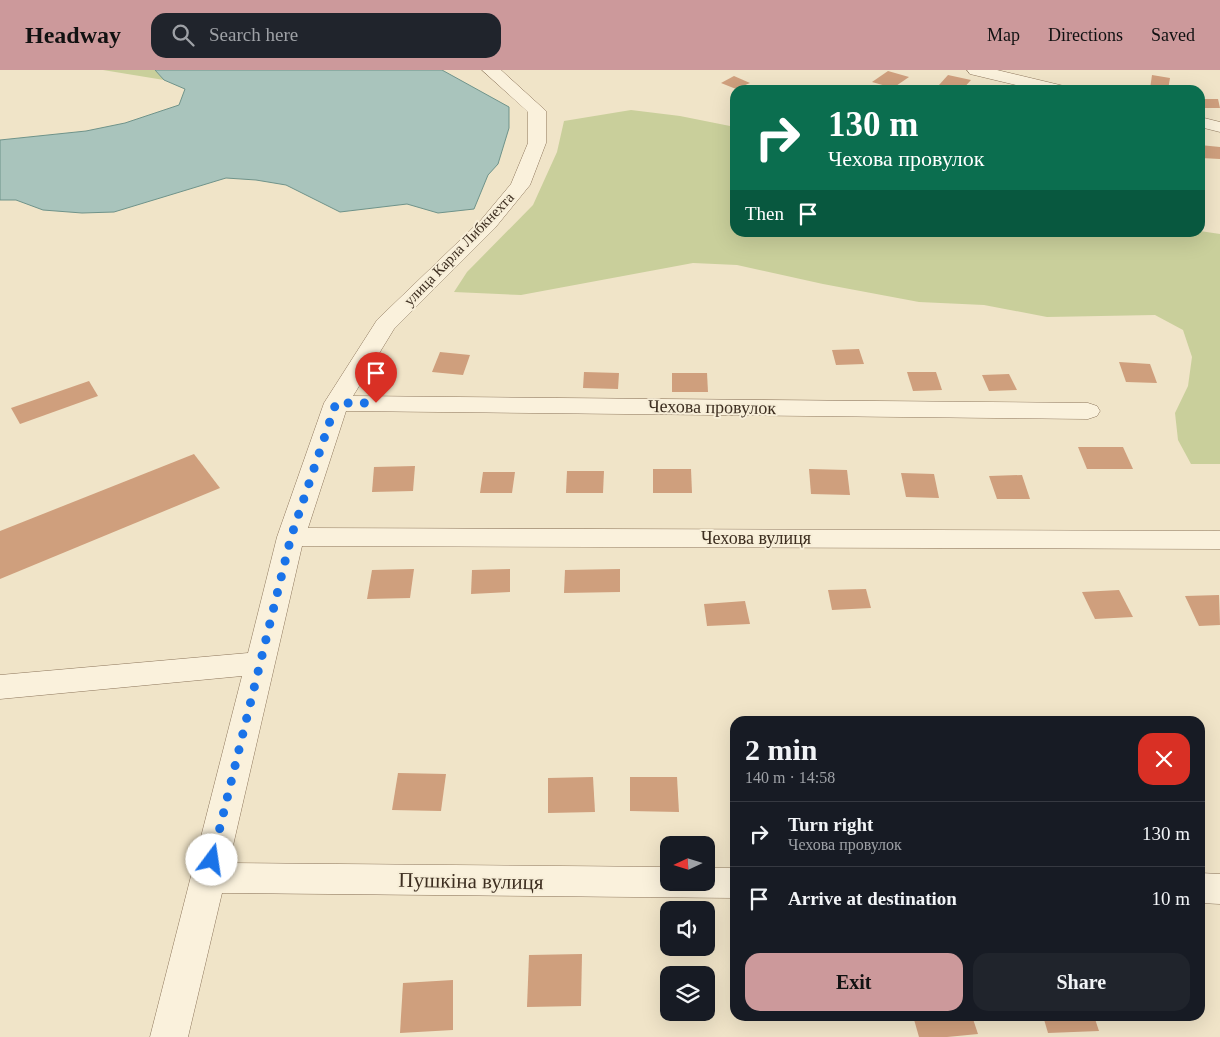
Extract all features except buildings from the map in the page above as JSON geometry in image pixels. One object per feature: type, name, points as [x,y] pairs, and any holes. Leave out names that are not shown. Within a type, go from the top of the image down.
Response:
[{"type":"street","name":"улица Карла Либкнехта","points":[[169,1037],[291,537],[336,403],[385,325],[488,224],[520,185],[537,143],[537,111],[491,70]]},
{"type":"street","points":[[976,70],[1038,85]]},
{"type":"street","points":[[1205,123],[1220,127]]},
{"type":"street","name":"Чехова провулок","points":[[336,403],[1088,411]]},
{"type":"street","name":"Чехова вулиця","points":[[291,537],[1220,540]]},
{"type":"street","points":[[0,687],[260,663]]},
{"type":"street","name":"Пушкіна вулиця","points":[[208,878],[730,884]]},
{"type":"street","points":[[1205,888],[1220,888]]},
{"type":"green space","points":[[103,70],[155,70],[164,80]]},
{"type":"green space","points":[[631,110],[680,116],[730,126],[730,237],[1205,237],[1205,232],[1220,234],[1220,464],[1191,464],[1178,440],[1175,413],[1188,386],[1192,357],[1183,330],[1155,315],[1047,317],[984,305],[919,302],[737,265],[693,263],[521,295],[454,292],[467,272],[533,205],[557,152],[564,121]]},
{"type":"water","points":[[155,70],[442,70],[509,107],[509,128],[498,164],[488,175],[474,209],[438,213],[407,204],[340,212],[286,185],[226,178],[114,212],[82,213],[43,210],[16,200],[0,200],[0,140],[86,131],[125,123],[179,105],[185,89],[164,80]]},
{"type":"route","points":[[212,860],[291,537],[336,403],[376,403]]}]
